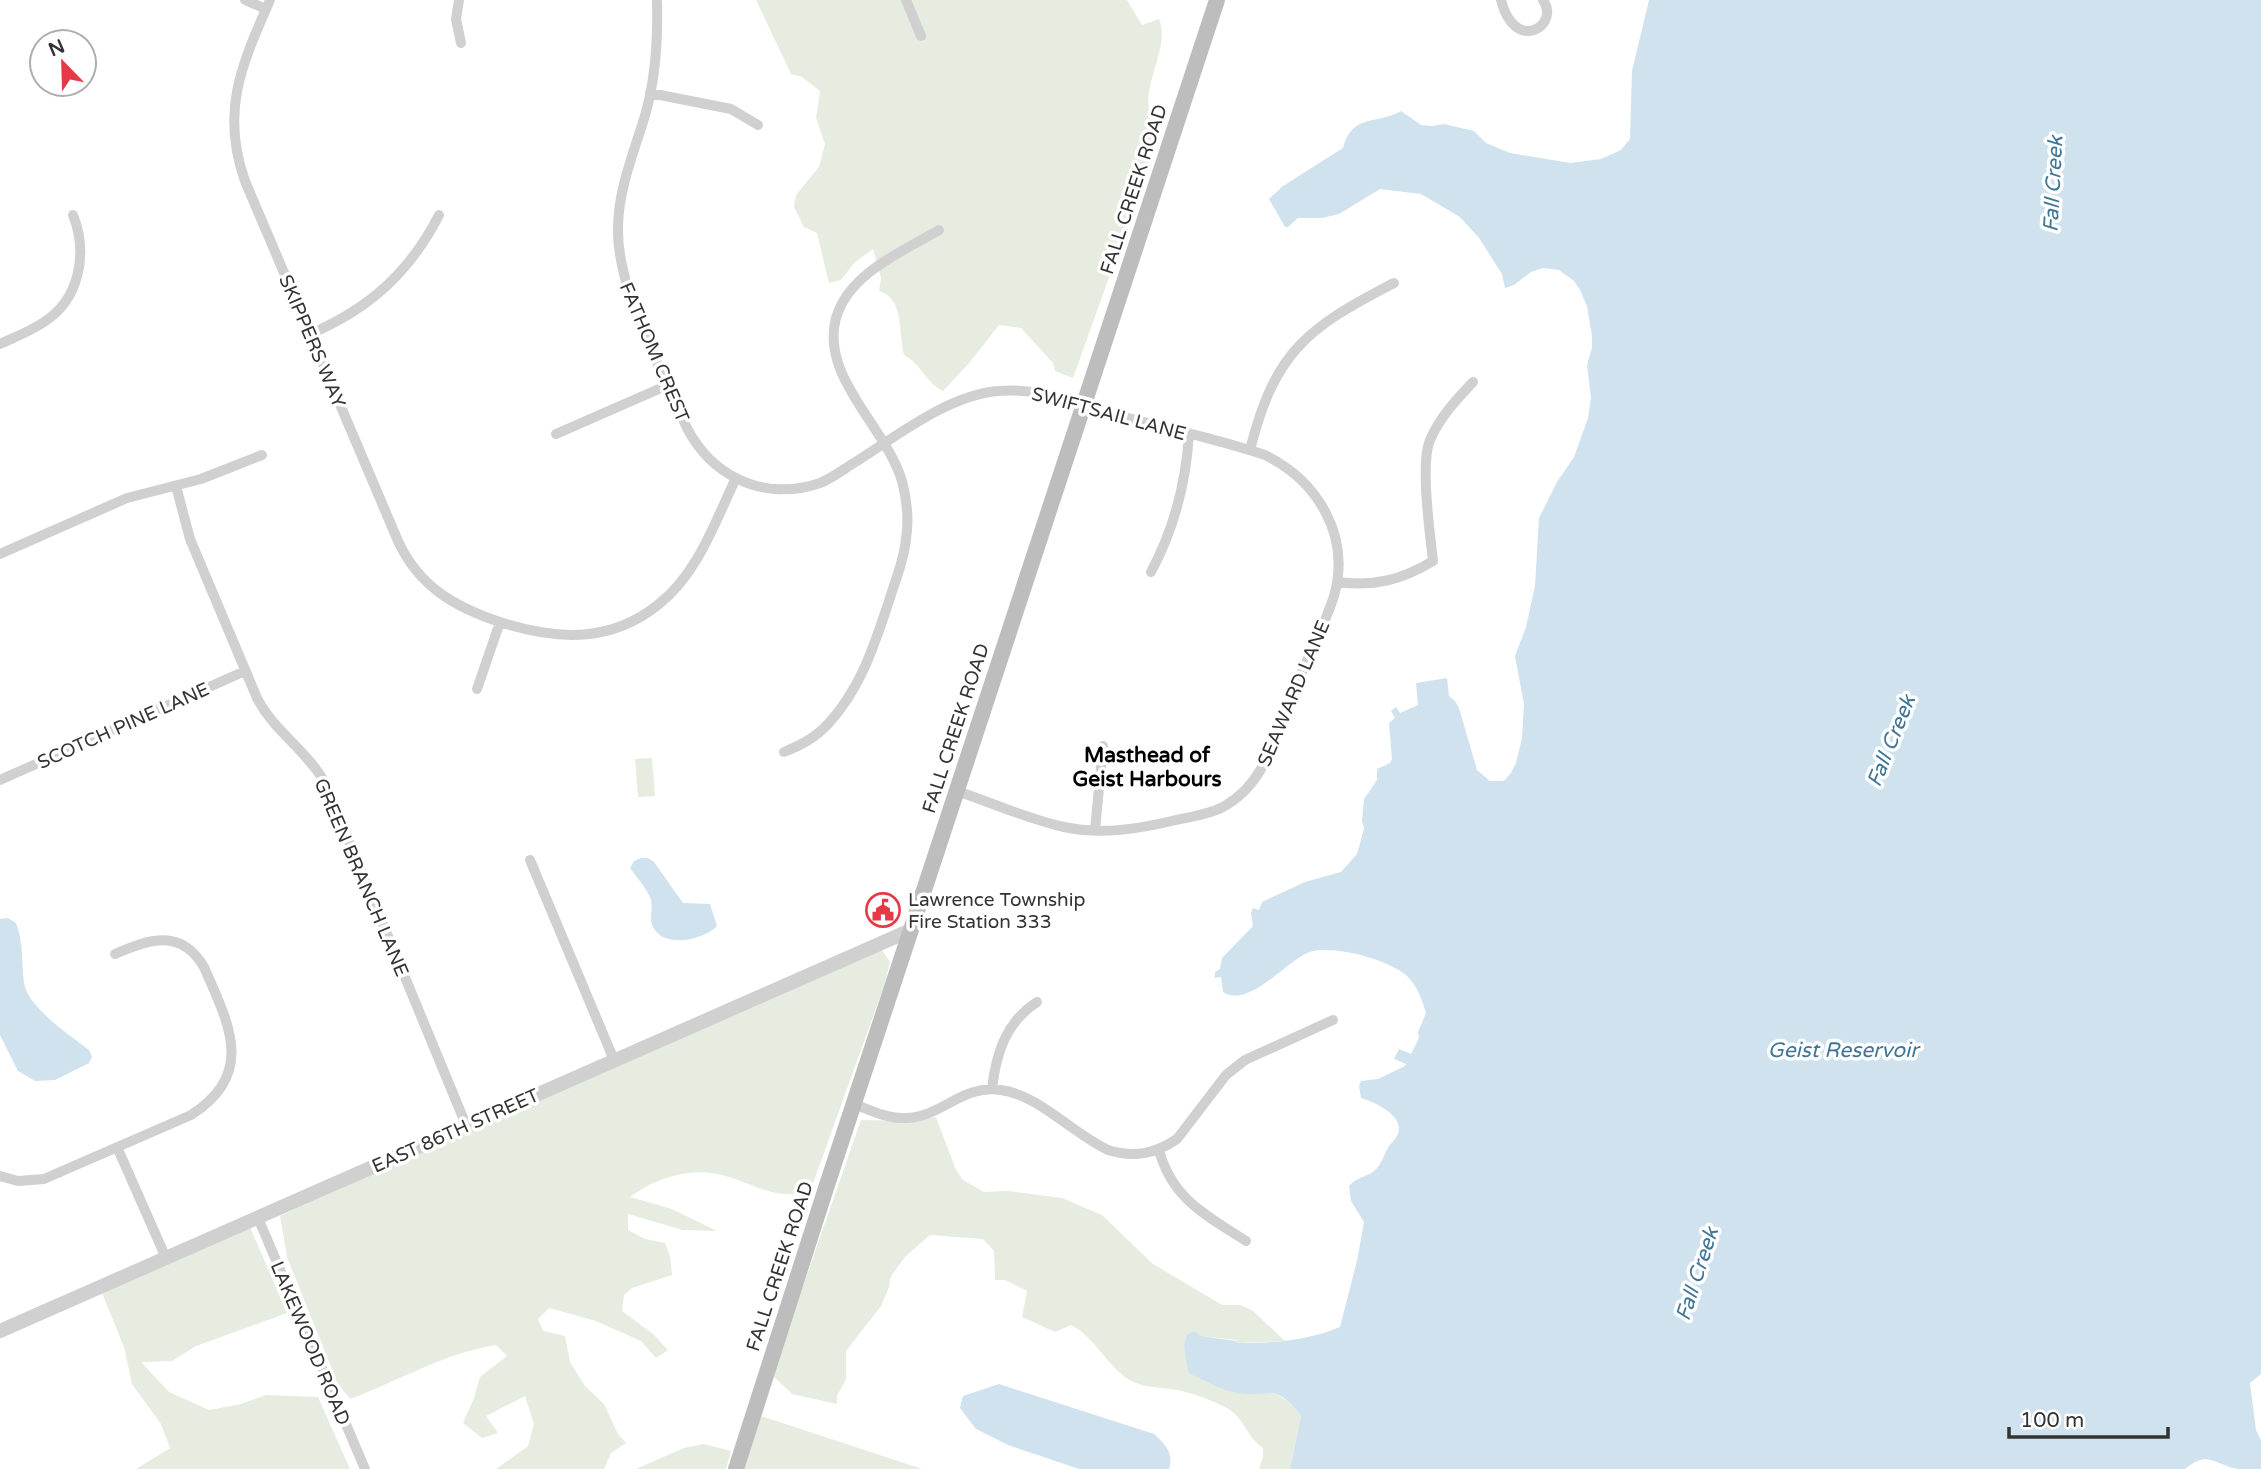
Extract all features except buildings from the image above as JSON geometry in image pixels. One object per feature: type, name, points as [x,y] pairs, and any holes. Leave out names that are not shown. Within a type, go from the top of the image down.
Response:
[{"type":"main road","name":"FALL CREEK ROAD","points":[[736,1469],[1217,0]]},
{"type":"street","points":[[245,0],[268,5]]},
{"type":"street","points":[[459,0],[456,19],[461,43]]},
{"type":"street","name":"FATHOM CREST","points":[[657,0],[656,49],[650,93],[621,193],[618,247],[629,295],[697,445],[715,465],[736,478]]},
{"type":"street","points":[[906,0],[921,36]]},
{"type":"street","points":[[1501,0],[1510,23],[1526,32],[1544,24],[1547,5],[1543,0]]},
{"type":"street","name":"SKIPPERS WAY","points":[[268,5],[238,80],[234,104],[234,140],[245,181],[408,559],[423,579],[447,600],[465,610],[531,632],[561,636],[594,633],[632,621],[657,606],[687,574],[736,478]]},
{"type":"street","points":[[650,93],[731,109],[758,125]]},
{"type":"street","points":[[0,344],[46,322],[71,292],[79,269],[81,249],[74,215]]},
{"type":"street","points":[[310,334],[349,315],[391,283],[421,248],[439,215]]},
{"type":"street","points":[[783,752],[809,741],[828,725],[854,690],[868,664],[900,567],[906,539],[906,504],[898,470],[837,363],[833,339],[837,314],[849,292],[866,274],[939,230]]},
{"type":"street","points":[[1250,450],[1268,391],[1298,346],[1332,316],[1394,283]]},
{"type":"street","points":[[1337,582],[1382,583],[1433,561],[1426,486],[1429,442],[1447,410],[1473,382]]},
{"type":"street","points":[[556,434],[668,385]]},
{"type":"street","name":"SWIFTSAIL LANE","points":[[736,478],[760,487],[780,490],[801,488],[825,481],[944,407],[986,393],[1012,390],[1042,392],[1250,450],[1273,459],[1294,472],[1321,502],[1335,538],[1337,582]]},
{"type":"street","points":[[1151,572],[1178,508],[1186,469],[1189,434]]},
{"type":"street","points":[[0,554],[127,498],[227,470],[262,455]]},
{"type":"street","name":"GREEN BRANCH LANE","points":[[176,486],[190,539],[265,712],[311,762],[324,781],[466,1125]]},
{"type":"street","name":"SEAWARD LANE","points":[[957,791],[1050,824],[1080,830],[1126,830],[1198,816],[1222,807],[1242,793],[1265,760],[1330,607],[1337,582]]},
{"type":"street","points":[[478,689],[500,622]]},
{"type":"street","name":"SCOTCH PINE LANE","points":[[0,780],[246,671]]},
{"type":"street","points":[[1095,830],[1103,746]]},
{"type":"street","points":[[530,860],[614,1060]]},
{"type":"street","name":"EAST 86TH STREET","points":[[0,1331],[911,930]]},
{"type":"street","points":[[0,1176],[24,1181],[44,1178],[191,1115],[212,1099],[227,1076],[233,1046],[228,1022],[204,967],[190,950],[174,942],[150,940],[115,954]]},
{"type":"street","points":[[992,1089],[998,1051],[1007,1033],[1018,1017],[1037,1002]]},
{"type":"street","points":[[854,1104],[893,1117],[913,1118],[931,1112],[971,1091],[992,1089],[1012,1092],[1028,1099],[1108,1150],[1139,1155],[1158,1150],[1177,1139],[1226,1075],[1245,1060],[1333,1020]]},
{"type":"street","points":[[117,1147],[166,1258]]},
{"type":"street","points":[[1158,1150],[1167,1173],[1184,1198],[1246,1241]]},
{"type":"street","name":"LAKEWOOD ROAD","points":[[258,1218],[365,1469]]},
{"type":"shaded area","points":[[756,0],[1127,0],[1142,25],[1159,19],[1161,45],[1148,104],[1151,118],[1159,129],[1157,138],[1073,378],[1055,371],[1053,363],[1021,328],[999,325],[943,391],[904,355],[897,309],[887,295],[879,291],[881,278],[873,249],[854,263],[841,280],[829,283],[817,233],[804,227],[794,207],[796,195],[819,167],[825,144],[816,118],[820,91],[802,77],[791,74]]},
{"type":"shaded area","points":[[652,758],[655,796],[638,797],[635,759]]},
{"type":"shaded area","points":[[882,950],[890,962],[885,983],[811,1189],[799,1193],[777,1193],[722,1175],[698,1172],[651,1184],[630,1197],[672,1209],[717,1231],[683,1230],[628,1214],[628,1230],[645,1239],[665,1243],[670,1256],[672,1275],[632,1288],[624,1295],[622,1311],[653,1334],[668,1350],[656,1358],[641,1341],[596,1321],[549,1308],[538,1319],[543,1331],[565,1336],[570,1362],[585,1386],[604,1404],[618,1434],[626,1443],[611,1453],[604,1469],[496,1469],[528,1446],[534,1424],[525,1396],[486,1416],[498,1433],[482,1438],[463,1423],[480,1377],[507,1356],[496,1345],[458,1354],[350,1399],[337,1382],[287,1257],[280,1216],[497,1117]]},
{"type":"shaded area","points":[[936,1117],[956,1170],[963,1180],[984,1192],[1008,1191],[1062,1198],[1102,1215],[1153,1264],[1222,1305],[1240,1305],[1252,1310],[1285,1341],[1237,1343],[1236,1340],[1201,1336],[1237,1393],[1257,1392],[1280,1396],[1301,1416],[1290,1469],[1259,1469],[1263,1448],[1252,1438],[1236,1415],[1223,1406],[1189,1393],[1131,1381],[1118,1371],[1086,1336],[1071,1325],[1055,1332],[1022,1317],[1027,1291],[1005,1280],[995,1280],[994,1251],[983,1239],[930,1235],[905,1257],[891,1276],[881,1306],[846,1351],[846,1379],[837,1396],[837,1404],[792,1394],[772,1375],[861,1120],[910,1121]]},
{"type":"shaded area","points":[[250,1227],[287,1313],[196,1346],[172,1361],[141,1362],[169,1392],[209,1410],[241,1404],[266,1395],[318,1397],[350,1469],[136,1469],[170,1448],[161,1424],[132,1384],[124,1347],[102,1293]]},
{"type":"shaded area","points":[[761,1416],[922,1469],[744,1469]]},
{"type":"shaded area","points":[[704,1444],[731,1451],[726,1469],[636,1469],[684,1448]]},
{"type":"water","name":"Geist Reservoir","points":[[1649,0],[2261,0],[2261,1374],[2250,1383],[2256,1430],[2261,1440],[2261,1469],[2238,1469],[2206,1459],[2185,1469],[1290,1469],[1301,1416],[1285,1398],[1271,1393],[1248,1394],[1225,1390],[1188,1371],[1184,1346],[1187,1335],[1194,1331],[1201,1336],[1250,1343],[1302,1338],[1340,1327],[1364,1222],[1351,1201],[1349,1186],[1377,1168],[1397,1136],[1399,1127],[1387,1111],[1361,1098],[1359,1086],[1361,1081],[1378,1079],[1405,1066],[1406,1064],[1394,1059],[1399,1049],[1411,1054],[1426,1013],[1419,992],[1406,975],[1375,959],[1348,952],[1313,951],[1303,955],[1257,989],[1234,996],[1223,992],[1221,977],[1215,978],[1215,972],[1220,969],[1222,958],[1253,926],[1253,908],[1259,910],[1262,902],[1305,882],[1341,872],[1357,854],[1364,829],[1364,799],[1377,780],[1377,769],[1390,763],[1392,759],[1389,723],[1395,718],[1391,711],[1396,707],[1400,713],[1418,705],[1416,683],[1447,678],[1449,696],[1459,708],[1477,770],[1490,781],[1504,781],[1511,773],[1522,738],[1524,704],[1515,656],[1526,627],[1535,586],[1539,518],[1557,482],[1574,457],[1588,418],[1591,398],[1587,365],[1592,336],[1587,306],[1574,281],[1559,270],[1543,268],[1531,272],[1514,285],[1505,288],[1502,274],[1479,238],[1460,217],[1421,194],[1380,189],[1339,214],[1322,218],[1298,218],[1288,227],[1285,227],[1269,199],[1283,186],[1343,148],[1352,129],[1401,111],[1421,125],[1444,124],[1474,131],[1486,143],[1510,153],[1570,163],[1601,159],[1621,150],[1630,139],[1632,71]]},
{"type":"water","points":[[641,858],[654,862],[683,903],[710,904],[717,926],[703,935],[684,940],[658,934],[652,924],[649,896],[630,868],[634,861]]},
{"type":"water","points":[[8,918],[16,923],[19,930],[24,983],[33,1002],[61,1029],[89,1050],[92,1057],[89,1063],[55,1080],[35,1081],[18,1071],[0,1035],[0,919]]},
{"type":"water","points":[[999,1384],[1154,1434],[1165,1445],[1169,1454],[1169,1469],[1079,1469],[1008,1445],[976,1429],[960,1408],[963,1396]]},
{"type":"place","name":"Lawrence Township Fire Station 333","points":[[883,910]]},
{"type":"district","name":"Masthead of Geist Harbours","points":[[1147,767]]},
{"type":"water label","name":"Fall Creek","points":[[2053,184]]},
{"type":"water label","name":"Fall Creek","points":[[1891,741]]},
{"type":"water label","name":"Fall Creek","points":[[1697,1274]]}]
